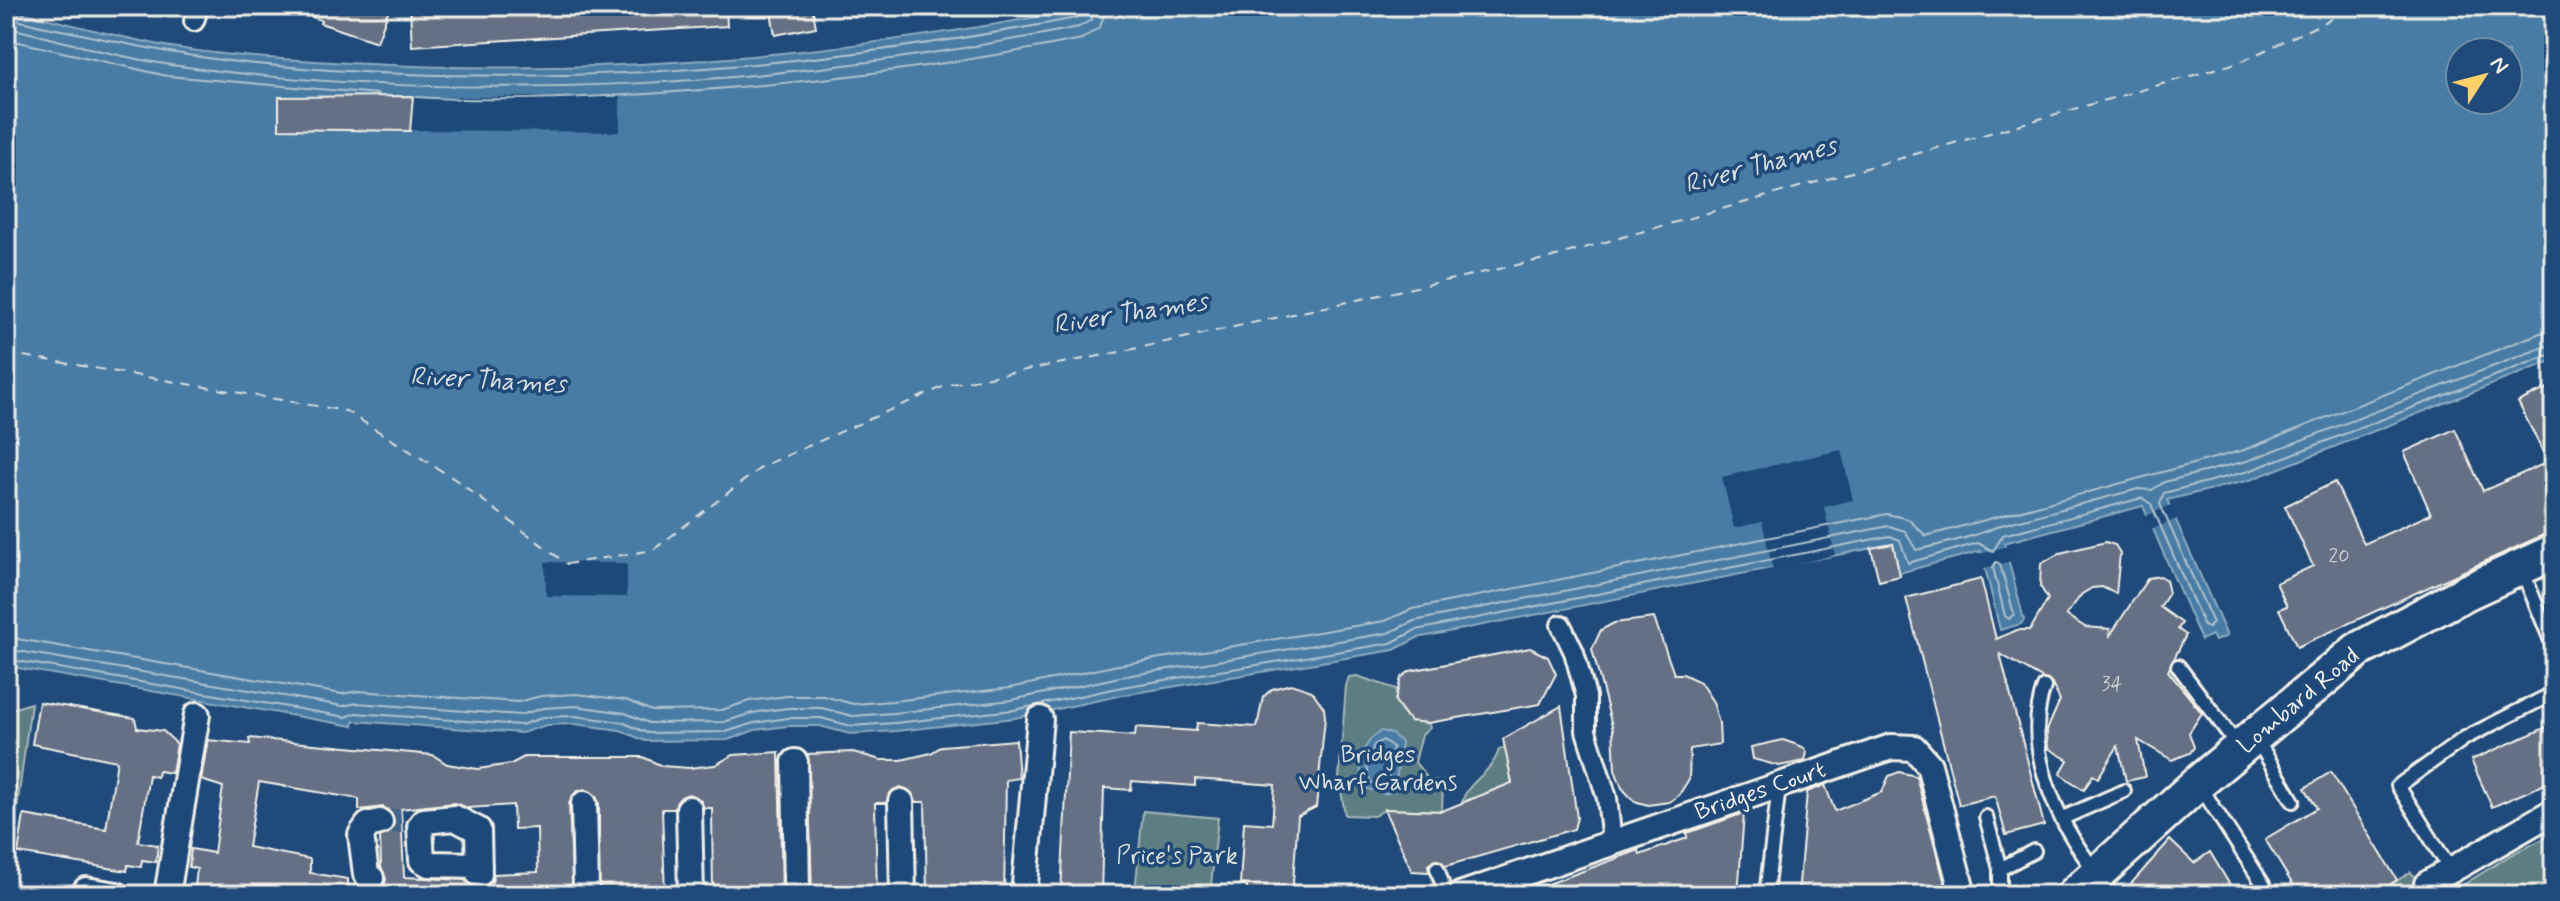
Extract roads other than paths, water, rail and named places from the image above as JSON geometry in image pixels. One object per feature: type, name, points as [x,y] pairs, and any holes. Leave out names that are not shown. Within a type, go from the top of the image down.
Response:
[{"type":"main road","name":"Lombard Road","points":[[2085,883],[2198,783],[2358,650],[2554,552]]},
{"type":"street","points":[[1561,625],[1574,652],[1586,696],[1586,731],[1607,798],[1612,842]]},
{"type":"street","points":[[167,895],[197,715]]},
{"type":"street","points":[[1024,895],[1040,719]]},
{"type":"street","name":"Bridges Court","points":[[1460,895],[1891,747],[1914,748],[1929,765],[1963,895]]},
{"type":"street","points":[[795,762],[797,895]]},
{"type":"street","points":[[901,802],[903,895]]},
{"type":"street","points":[[584,804],[586,888]]},
{"type":"street","points":[[689,809],[691,895]]},
{"type":"street","points":[[2427,884],[2554,811]]},
{"type":"street","points":[[371,878],[366,874],[361,835],[368,825],[402,822],[455,818],[478,830],[479,870],[429,864],[422,860],[420,826],[402,822]]},
{"type":"street","points":[[86,893],[117,895]]},
{"type":"lane","points":[[2521,567],[2554,648]]},
{"type":"lane","points":[[2178,666],[2247,743],[2293,801]]},
{"type":"lane","points":[[2044,687],[2036,708],[2036,738],[2052,794],[2073,842],[2085,883]]},
{"type":"lane","points":[[2450,869],[2398,786],[2465,738],[2554,693]]},
{"type":"lane","points":[[1766,895],[1779,783]]},
{"type":"lane","points":[[2198,783],[2270,895]]},
{"type":"lane","points":[[2063,818],[2124,791]]},
{"type":"lane","points":[[1986,817],[2000,869],[2000,895]]},
{"type":"lane","points":[[2000,869],[2034,851]]},
{"type":"lane","points":[[1437,868],[1446,895]]},
{"type":"water","name":"River Thames","points":[[1095,6],[2554,6],[2554,360],[2250,480],[2167,500],[2227,636],[2215,641],[2212,635],[2201,640],[2143,506],[2004,543],[2024,620],[2021,624],[2000,630],[1981,551],[1899,573],[1893,544],[1417,638],[1394,650],[1123,695],[1015,718],[896,731],[850,734],[820,726],[788,726],[755,730],[728,740],[645,741],[620,730],[574,724],[546,725],[522,733],[354,721],[353,726],[6,666],[6,9],[195,51],[294,60],[460,67],[643,64],[734,58],[915,37]]},
{"type":"water","points":[[1381,731],[1392,734],[1401,742],[1395,790],[1385,794],[1362,787],[1361,779],[1362,756],[1368,742]]},
{"type":"tunnel","points":[[380,822],[401,821]]},
{"type":"tunnel","points":[[479,874],[479,895]]},
{"type":"park label","name":"Bridges Wharf Gardens","points":[[1378,768]]},
{"type":"park label","name":"Price's Park","points":[[1177,855]]}]
